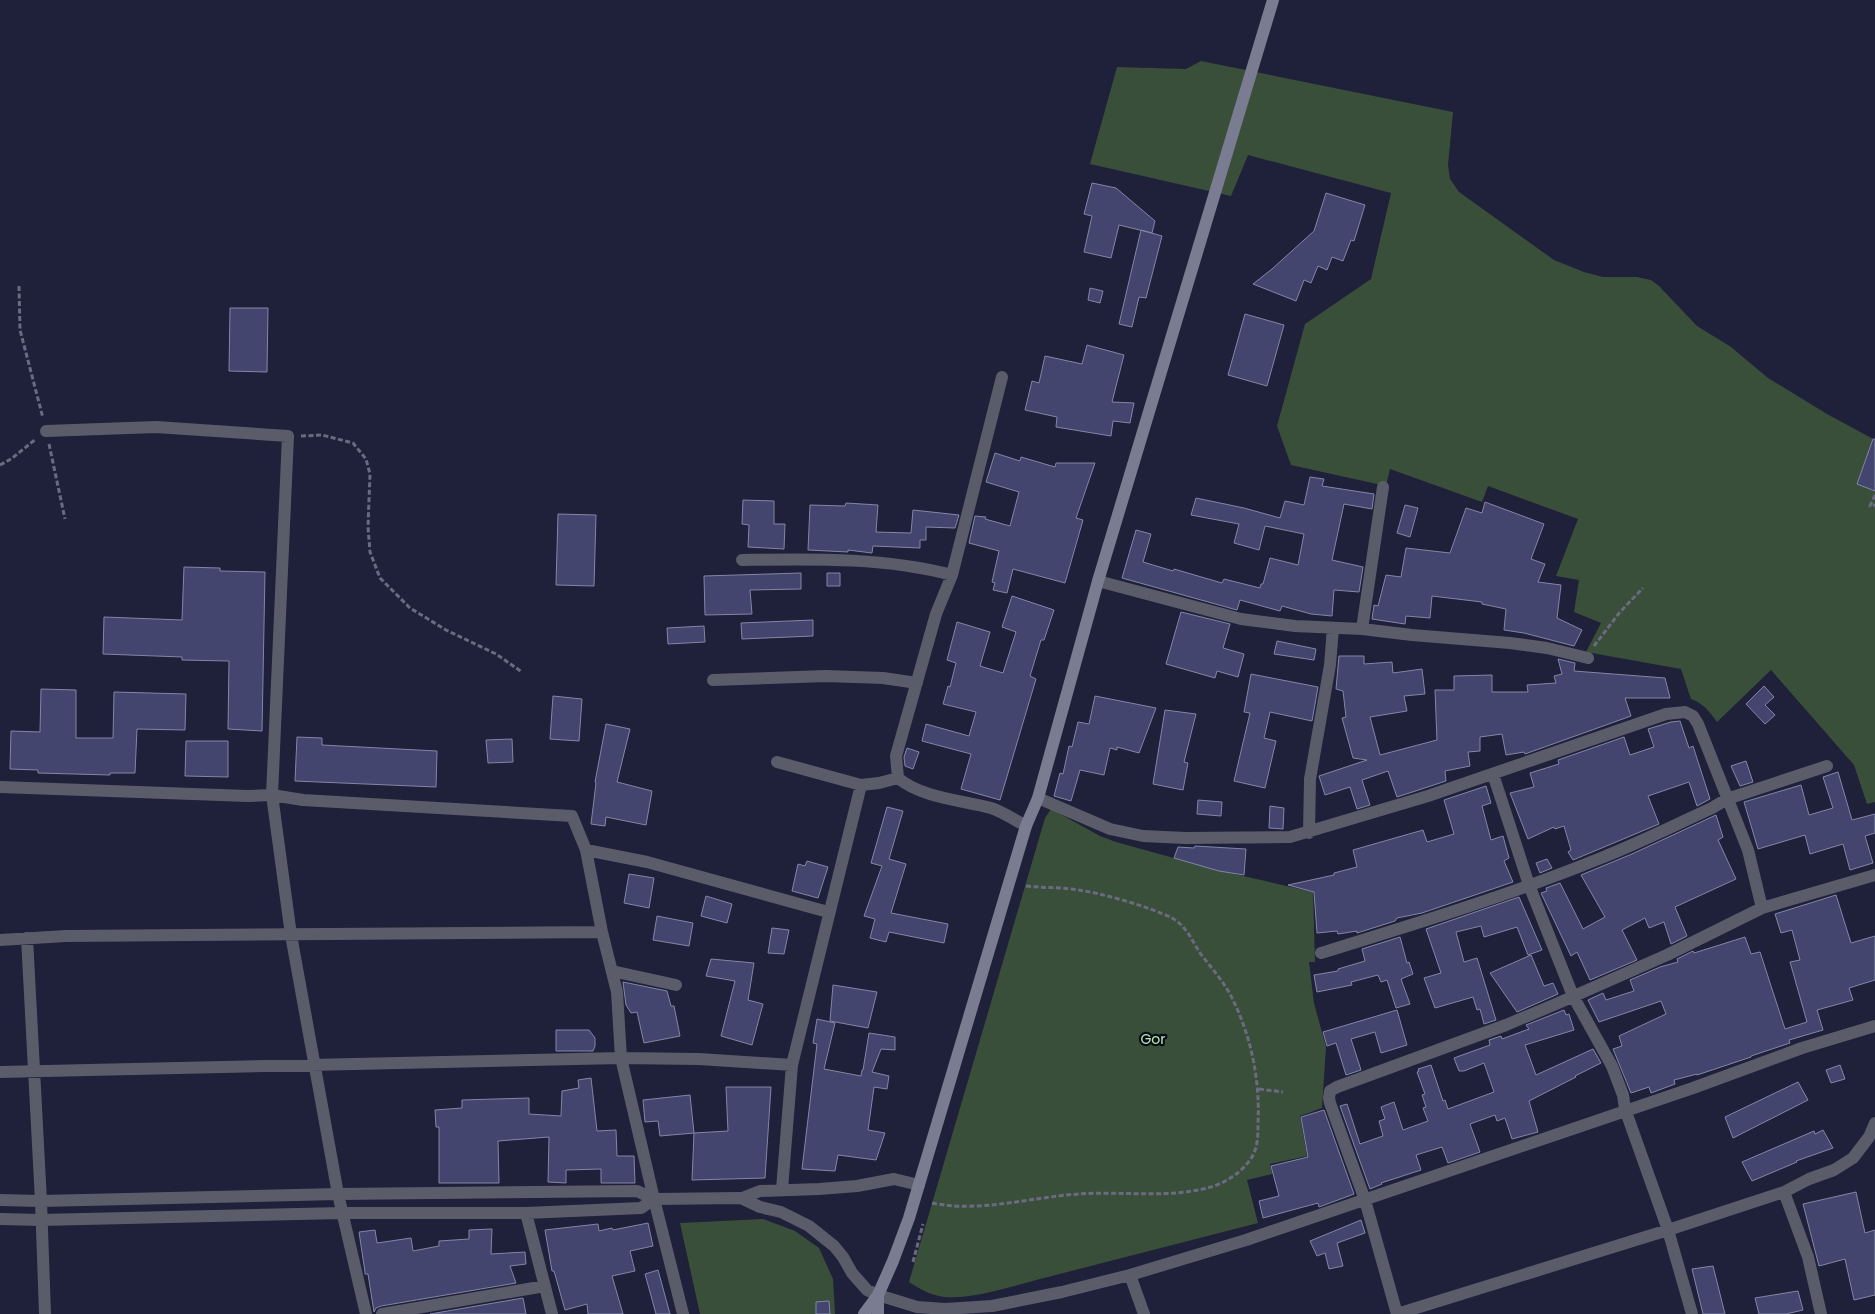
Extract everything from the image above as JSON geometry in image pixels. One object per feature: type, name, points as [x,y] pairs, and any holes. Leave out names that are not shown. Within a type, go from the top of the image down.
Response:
[{"type":"main road","points":[[864,1314],[878,1296],[903,1235],[919,1185],[1026,826],[1038,798],[1098,581],[1273,0]]},
{"type":"main road","points":[[878,1296],[878,1314]]},
{"type":"street","points":[[1002,377],[952,575],[936,614],[896,756],[898,778],[907,786],[993,809],[1026,826]]},
{"type":"street","points":[[46,431],[156,427],[288,436],[272,795],[291,935],[338,1194],[366,1314]]},
{"type":"street","points":[[1362,629],[1383,488]]},
{"type":"street","points":[[742,560],[818,559],[887,563],[924,568],[952,575]]},
{"type":"street","points":[[1098,581],[1219,615],[1241,619],[1295,626],[1362,629],[1519,644],[1588,658]]},
{"type":"street","points":[[1309,833],[1310,780],[1327,684],[1333,628]]},
{"type":"street","points":[[713,680],[826,676],[883,678],[917,684]]},
{"type":"street","points":[[1038,798],[1110,829],[1143,836],[1290,838],[1493,774],[1666,714],[1686,712],[1698,724],[1748,850],[1762,908]]},
{"type":"street","points":[[777,762],[861,786],[898,778]]},
{"type":"street","points":[[1321,953],[1529,885],[1601,858],[1712,808],[1727,798],[1827,766]]},
{"type":"street","points":[[1493,774],[1529,885],[1574,996],[1612,1066],[1623,1095],[1625,1110],[1668,1230],[1692,1314]]},
{"type":"street","points":[[782,1189],[792,1065],[828,912],[861,786]]},
{"type":"street","points":[[0,787],[272,795],[303,800],[572,816],[586,850],[602,932],[617,992],[621,1058],[683,1314]]},
{"type":"street","points":[[586,850],[647,862],[828,912]]},
{"type":"street","points":[[1875,875],[1762,908],[1667,955],[1506,1025],[1337,1087],[1330,1091],[1329,1098],[1365,1200],[1397,1314],[1784,1192],[1809,1179],[1834,1170],[1853,1158],[1869,1137],[1875,1123]]},
{"type":"street","points":[[0,940],[66,936],[602,932]]},
{"type":"street","points":[[27,938],[45,1314]]},
{"type":"street","points":[[612,971],[676,985]]},
{"type":"street","points":[[742,1198],[760,1207],[781,1212],[815,1230],[834,1246],[852,1273],[867,1290],[878,1296],[917,1307],[967,1311],[1130,1275],[1246,1240],[1693,1088],[1802,1048],[1875,1026]]},
{"type":"street","points":[[0,1072],[621,1058],[699,1059],[792,1065]]},
{"type":"street","points":[[0,1200],[41,1201],[338,1194],[637,1191],[654,1199],[742,1198],[760,1191],[857,1186],[894,1180],[919,1185]]},
{"type":"street","points":[[1784,1192],[1808,1257],[1821,1314]]},
{"type":"street","points":[[0,1220],[526,1213],[641,1208],[654,1199]]},
{"type":"street","points":[[526,1213],[552,1314]]},
{"type":"street","points":[[1130,1275],[1144,1314]]},
{"type":"street","points":[[382,1314],[545,1286]]},
{"type":"path","points":[[19,286],[20,330],[46,431],[65,519]]},
{"type":"path","points":[[0,465],[11,459],[46,431]]},
{"type":"path","points":[[288,436],[322,435],[354,443],[366,459],[370,474],[368,527],[370,552],[380,578],[410,608],[446,630],[496,654],[522,672]]},
{"type":"path","points":[[1875,495],[1870,506],[1875,507]]},
{"type":"path","points":[[1588,658],[1598,639],[1643,588]]},
{"type":"path","points":[[932,1203],[975,1206],[1077,1194],[1190,1192],[1221,1184],[1243,1168],[1255,1152],[1258,1139],[1259,1089],[1247,1036],[1234,1001],[1184,927],[1172,918],[1102,895],[1080,890],[1025,886]]},
{"type":"path","points":[[1259,1089],[1283,1092]]},
{"type":"green space","points":[[1201,61],[1453,112],[1448,165],[1450,179],[1459,192],[1554,260],[1584,272],[1603,277],[1637,277],[1651,280],[1697,326],[1731,347],[1768,378],[1827,414],[1875,440],[1875,802],[1867,804],[1854,765],[1771,670],[1717,722],[1703,705],[1691,699],[1681,669],[1586,652],[1601,623],[1574,612],[1579,580],[1556,576],[1578,519],[1488,486],[1482,502],[1390,469],[1386,486],[1291,465],[1277,426],[1305,324],[1371,279],[1391,193],[1248,155],[1231,196],[1090,164],[1117,67],[1186,69]]},
{"type":"green space","name":"Gor","points":[[1051,809],[1100,836],[1116,842],[1217,870],[1313,892],[1315,962],[1309,962],[1314,1003],[1326,1047],[1322,1108],[1300,1116],[1307,1156],[1270,1164],[1272,1174],[1247,1180],[1258,1223],[996,1291],[969,1296],[939,1296],[909,1282],[1045,818]]},
{"type":"green space","points":[[763,1219],[795,1231],[819,1248],[833,1279],[835,1314],[700,1314],[680,1223]]},
{"type":"building","points":[[1092,183],[1116,188],[1155,221],[1152,233],[1119,225],[1111,258],[1084,252],[1092,216],[1084,214]]},
{"type":"building","points":[[1326,193],[1365,205],[1354,241],[1351,240],[1343,261],[1332,257],[1327,270],[1318,266],[1311,283],[1304,280],[1296,301],[1253,284],[1314,231]]},
{"type":"building","points":[[1141,230],[1162,236],[1146,298],[1139,297],[1132,327],[1119,324]]},
{"type":"building","points":[[1090,288],[1103,291],[1100,303],[1088,300]]},
{"type":"building","points":[[230,308],[268,308],[267,372],[229,371]]},
{"type":"building","points":[[1245,314],[1284,325],[1267,386],[1228,375]]},
{"type":"building","points":[[1087,345],[1124,355],[1112,402],[1134,403],[1130,423],[1113,421],[1111,436],[1056,427],[1057,417],[1025,410],[1032,381],[1039,383],[1045,356],[1082,364]]},
{"type":"building","points":[[1873,439],[1875,439],[1875,491],[1857,484]]},
{"type":"building","points":[[995,453],[1020,461],[1021,457],[1055,467],[1056,463],[1095,463],[1076,518],[1083,520],[1065,583],[1013,569],[1007,593],[993,590],[995,583],[992,582],[999,551],[969,543],[975,516],[986,517],[985,519],[1010,526],[1019,492],[986,482]]},
{"type":"building","points":[[1310,477],[1324,479],[1322,486],[1374,494],[1372,509],[1344,504],[1332,560],[1363,567],[1359,592],[1334,590],[1332,616],[1311,614],[1282,606],[1280,611],[1240,600],[1237,610],[1122,578],[1136,530],[1151,534],[1143,562],[1222,583],[1224,579],[1260,588],[1261,584],[1263,584],[1270,558],[1298,565],[1304,534],[1265,526],[1259,550],[1234,543],[1239,524],[1191,515],[1196,498],[1280,518],[1285,501],[1304,505]]},
{"type":"building","points":[[743,500],[774,501],[774,524],[785,524],[784,549],[748,547],[749,525],[742,524]]},
{"type":"building","points":[[1485,502],[1544,524],[1531,559],[1545,564],[1538,582],[1561,585],[1557,618],[1582,630],[1574,646],[1524,633],[1504,630],[1506,609],[1482,604],[1482,602],[1432,596],[1430,618],[1406,616],[1405,624],[1372,619],[1374,605],[1378,606],[1386,575],[1401,577],[1406,548],[1450,553],[1466,508],[1482,513]]},
{"type":"building","points":[[846,503],[878,505],[876,532],[911,533],[913,510],[959,515],[955,528],[926,527],[926,540],[920,540],[920,548],[873,546],[872,553],[848,550],[848,552],[808,550],[810,505],[845,506]]},
{"type":"building","points":[[1405,505],[1418,508],[1410,537],[1397,533]]},
{"type":"building","points":[[558,514],[596,515],[594,586],[556,585]]},
{"type":"building","points":[[184,567],[220,568],[220,571],[265,572],[262,731],[228,729],[229,661],[182,660],[182,657],[103,654],[104,617],[182,620]]},
{"type":"building","points":[[801,573],[801,589],[750,590],[752,614],[705,615],[704,576]]},
{"type":"building","points":[[827,573],[840,573],[840,586],[827,586]]},
{"type":"building","points":[[1012,596],[1054,610],[1044,640],[1041,640],[1030,676],[1036,679],[1000,800],[961,789],[971,754],[922,741],[926,724],[969,736],[976,712],[943,704],[948,686],[950,687],[956,663],[947,660],[957,622],[990,632],[980,666],[1003,673],[1016,632],[1002,627]]},
{"type":"building","points":[[1181,612],[1230,624],[1223,648],[1244,654],[1238,677],[1217,671],[1215,678],[1166,664]]},
{"type":"building","points":[[813,620],[813,636],[742,639],[741,623]]},
{"type":"building","points":[[704,626],[705,642],[668,644],[667,628]]},
{"type":"building","points":[[1277,641],[1316,649],[1314,660],[1274,654]]},
{"type":"building","points":[[1339,656],[1364,656],[1364,664],[1392,662],[1393,673],[1422,669],[1425,694],[1404,696],[1407,711],[1370,717],[1380,755],[1437,740],[1435,690],[1454,690],[1454,676],[1492,675],[1492,692],[1528,692],[1527,685],[1556,683],[1554,676],[1562,674],[1558,659],[1575,663],[1574,671],[1665,678],[1670,698],[1625,698],[1631,716],[1525,754],[1524,752],[1506,755],[1502,734],[1480,737],[1480,751],[1468,752],[1470,766],[1445,771],[1446,781],[1397,797],[1388,771],[1362,780],[1370,805],[1357,809],[1350,787],[1325,795],[1319,776],[1367,760],[1353,758],[1342,718],[1346,717],[1343,691],[1336,689]]},
{"type":"building","points":[[1251,674],[1318,687],[1312,721],[1270,712],[1264,738],[1276,741],[1265,788],[1234,781],[1250,713],[1244,712]]},
{"type":"building","points":[[1764,686],[1774,697],[1765,705],[1775,715],[1765,724],[1746,704]]},
{"type":"building","points":[[41,689],[76,690],[76,738],[113,738],[114,692],[186,694],[185,730],[137,729],[135,773],[110,773],[110,775],[38,773],[38,770],[10,769],[11,731],[40,732]]},
{"type":"building","points":[[553,696],[582,699],[579,741],[550,739]]},
{"type":"building","points":[[1095,696],[1156,708],[1139,753],[1117,747],[1117,750],[1110,748],[1104,775],[1080,770],[1071,801],[1054,796],[1060,773],[1063,774],[1069,746],[1072,747],[1078,722],[1089,724]]},
{"type":"building","points":[[1165,710],[1196,714],[1184,762],[1188,763],[1183,790],[1153,784]]},
{"type":"building","points":[[1680,721],[1689,748],[1693,746],[1710,799],[1697,806],[1689,782],[1648,796],[1659,824],[1573,860],[1568,852],[1571,850],[1564,826],[1555,829],[1554,827],[1528,839],[1510,793],[1534,787],[1530,773],[1559,764],[1558,760],[1624,737],[1630,755],[1654,747],[1648,729]]},
{"type":"building","points":[[606,724],[630,729],[617,782],[652,791],[646,825],[606,817],[605,826],[591,824],[595,782]]},
{"type":"building","points":[[297,737],[322,738],[322,745],[437,751],[436,787],[295,781]]},
{"type":"building","points":[[512,739],[513,762],[488,763],[486,740]]},
{"type":"building","points":[[186,741],[228,741],[228,777],[185,776]]},
{"type":"building","points":[[907,748],[919,752],[913,769],[905,766],[904,757]]},
{"type":"building","points":[[1746,761],[1753,782],[1740,786],[1731,766]]},
{"type":"building","points":[[1838,772],[1852,820],[1875,814],[1875,833],[1865,836],[1873,863],[1850,870],[1843,844],[1810,854],[1805,835],[1758,849],[1744,802],[1801,785],[1809,815],[1833,808],[1823,777]]},
{"type":"building","points":[[1486,786],[1491,803],[1482,806],[1491,840],[1503,836],[1509,858],[1504,861],[1513,882],[1422,913],[1397,918],[1395,921],[1357,933],[1357,931],[1338,934],[1337,931],[1317,933],[1314,892],[1288,885],[1334,875],[1334,873],[1357,867],[1353,850],[1423,830],[1427,842],[1454,834],[1444,800]]},
{"type":"building","points":[[1198,800],[1222,802],[1221,816],[1197,814]]},
{"type":"building","points":[[1270,806],[1284,808],[1283,829],[1269,828]]},
{"type":"building","points":[[887,807],[903,811],[889,859],[906,864],[891,913],[948,924],[944,943],[889,932],[886,942],[870,938],[875,919],[864,916],[882,866],[871,863]]},
{"type":"building","points":[[1716,815],[1723,837],[1718,840],[1736,879],[1675,907],[1687,936],[1671,944],[1664,922],[1649,928],[1645,918],[1622,930],[1637,960],[1590,980],[1577,952],[1571,956],[1541,893],[1547,891],[1546,888],[1560,883],[1583,929],[1605,917],[1581,875],[1632,854]]},
{"type":"building","points":[[1195,846],[1246,849],[1244,875],[1219,871],[1174,858],[1178,847],[1194,848]]},
{"type":"building","points":[[1547,859],[1552,868],[1540,873],[1536,863]]},
{"type":"building","points":[[807,861],[828,867],[818,898],[792,891],[798,864],[805,866]]},
{"type":"building","points":[[629,874],[654,878],[649,908],[624,903]]},
{"type":"building","points":[[1836,895],[1851,943],[1875,936],[1875,980],[1849,988],[1853,1000],[1817,1010],[1823,1030],[1789,1040],[1790,1043],[1751,1057],[1697,1075],[1674,1080],[1675,1084],[1651,1093],[1649,1087],[1631,1093],[1613,1049],[1622,1046],[1619,1036],[1666,1014],[1661,1001],[1599,1022],[1588,1000],[1603,993],[1606,1000],[1634,991],[1630,980],[1660,967],[1678,962],[1677,959],[1693,951],[1694,953],[1745,937],[1751,954],[1760,952],[1785,1029],[1807,1022],[1790,962],[1800,960],[1792,930],[1781,933],[1775,914]]},
{"type":"building","points":[[706,896],[732,904],[727,923],[701,916]]},
{"type":"building","points":[[1519,897],[1542,950],[1528,955],[1517,927],[1484,937],[1481,926],[1456,932],[1464,962],[1477,958],[1496,1020],[1484,1024],[1480,1009],[1477,1010],[1473,997],[1435,1008],[1424,978],[1441,973],[1426,929]]},
{"type":"building","points":[[657,916],[693,923],[689,946],[653,940]]},
{"type":"building","points":[[772,928],[789,930],[784,954],[768,953]]},
{"type":"building","points":[[1400,937],[1407,963],[1409,962],[1413,974],[1401,979],[1410,1004],[1396,1008],[1387,980],[1381,982],[1378,975],[1351,982],[1352,985],[1317,992],[1314,975],[1338,971],[1338,969],[1365,961],[1362,949]]},
{"type":"building","points":[[1531,955],[1544,986],[1553,983],[1558,994],[1517,1012],[1490,973]]},
{"type":"building","points":[[711,959],[754,963],[748,1000],[763,1004],[752,1045],[721,1036],[735,981],[706,976]]},
{"type":"building","points":[[623,982],[667,991],[671,1006],[674,1006],[680,1036],[644,1043],[637,1012],[631,1013],[626,1005]]},
{"type":"building","points":[[833,985],[877,992],[868,1028],[830,1021]]},
{"type":"building","points":[[1397,1010],[1407,1045],[1381,1053],[1375,1032],[1351,1039],[1361,1070],[1346,1075],[1336,1043],[1327,1046],[1323,1032]]},
{"type":"building","points":[[1564,1010],[1566,1015],[1569,1014],[1574,1030],[1525,1045],[1536,1075],[1593,1049],[1601,1063],[1529,1101],[1538,1132],[1512,1139],[1505,1118],[1497,1121],[1495,1115],[1470,1124],[1480,1152],[1448,1163],[1442,1147],[1416,1155],[1421,1170],[1381,1183],[1370,1189],[1340,1106],[1347,1104],[1360,1144],[1383,1136],[1379,1121],[1385,1119],[1381,1107],[1394,1102],[1403,1130],[1428,1121],[1423,1108],[1426,1107],[1422,1095],[1425,1094],[1417,1072],[1419,1071],[1418,1069],[1431,1065],[1443,1101],[1445,1100],[1448,1109],[1494,1092],[1484,1063],[1464,1071],[1459,1071],[1454,1058],[1490,1045],[1489,1040],[1501,1036],[1502,1039],[1529,1029],[1526,1025]]},
{"type":"building","points":[[817,1019],[835,1023],[824,1069],[861,1076],[869,1033],[895,1037],[895,1050],[881,1049],[872,1072],[889,1076],[887,1089],[874,1087],[868,1130],[885,1133],[876,1160],[838,1155],[835,1171],[802,1169],[817,1044],[813,1043]]},
{"type":"building","points":[[556,1030],[589,1030],[595,1038],[593,1051],[556,1051]]},
{"type":"building","points":[[1840,1065],[1845,1079],[1831,1083],[1826,1070]]},
{"type":"building","points":[[591,1078],[597,1131],[616,1130],[617,1156],[634,1156],[635,1183],[601,1183],[601,1169],[566,1170],[566,1183],[548,1182],[549,1137],[498,1141],[499,1183],[439,1183],[439,1127],[436,1127],[435,1110],[462,1108],[462,1100],[529,1098],[529,1114],[561,1116],[562,1091],[579,1088],[578,1080]]},
{"type":"building","points":[[1798,1082],[1808,1100],[1733,1138],[1725,1117]]},
{"type":"building","points":[[726,1087],[771,1087],[765,1178],[692,1180],[694,1133],[728,1131]]},
{"type":"building","points":[[690,1095],[694,1133],[660,1136],[658,1121],[645,1122],[643,1100]]},
{"type":"building","points":[[1324,1110],[1354,1194],[1319,1207],[1318,1203],[1263,1218],[1259,1201],[1279,1196],[1271,1166],[1308,1157],[1301,1117]]},
{"type":"building","points":[[1823,1130],[1833,1148],[1796,1161],[1752,1181],[1742,1162],[1814,1131],[1815,1134]]},
{"type":"building","points":[[1856,1192],[1865,1233],[1875,1230],[1875,1295],[1854,1300],[1845,1259],[1819,1266],[1803,1204]]},
{"type":"building","points":[[1361,1220],[1365,1233],[1337,1243],[1343,1266],[1329,1269],[1325,1253],[1317,1256],[1310,1241]]},
{"type":"building","points":[[648,1223],[653,1246],[630,1251],[635,1271],[612,1276],[623,1314],[588,1314],[587,1304],[565,1310],[554,1271],[552,1271],[545,1230],[598,1224],[599,1231]]},
{"type":"building","points":[[492,1229],[491,1254],[525,1252],[526,1264],[510,1266],[516,1283],[381,1306],[376,1308],[374,1312],[368,1274],[365,1274],[359,1232],[375,1230],[377,1243],[411,1238],[413,1251],[439,1246],[439,1241],[469,1239],[469,1230]]},
{"type":"building","points":[[1713,1266],[1725,1314],[1703,1314],[1692,1269]]},
{"type":"building","points":[[658,1270],[670,1314],[656,1314],[645,1274]]},
{"type":"building","points":[[1798,1291],[1803,1310],[1786,1314],[1759,1314],[1755,1298]]},
{"type":"building","points":[[523,1298],[526,1314],[430,1314]]},
{"type":"building","points":[[829,1301],[830,1314],[816,1314],[816,1302]]}]
